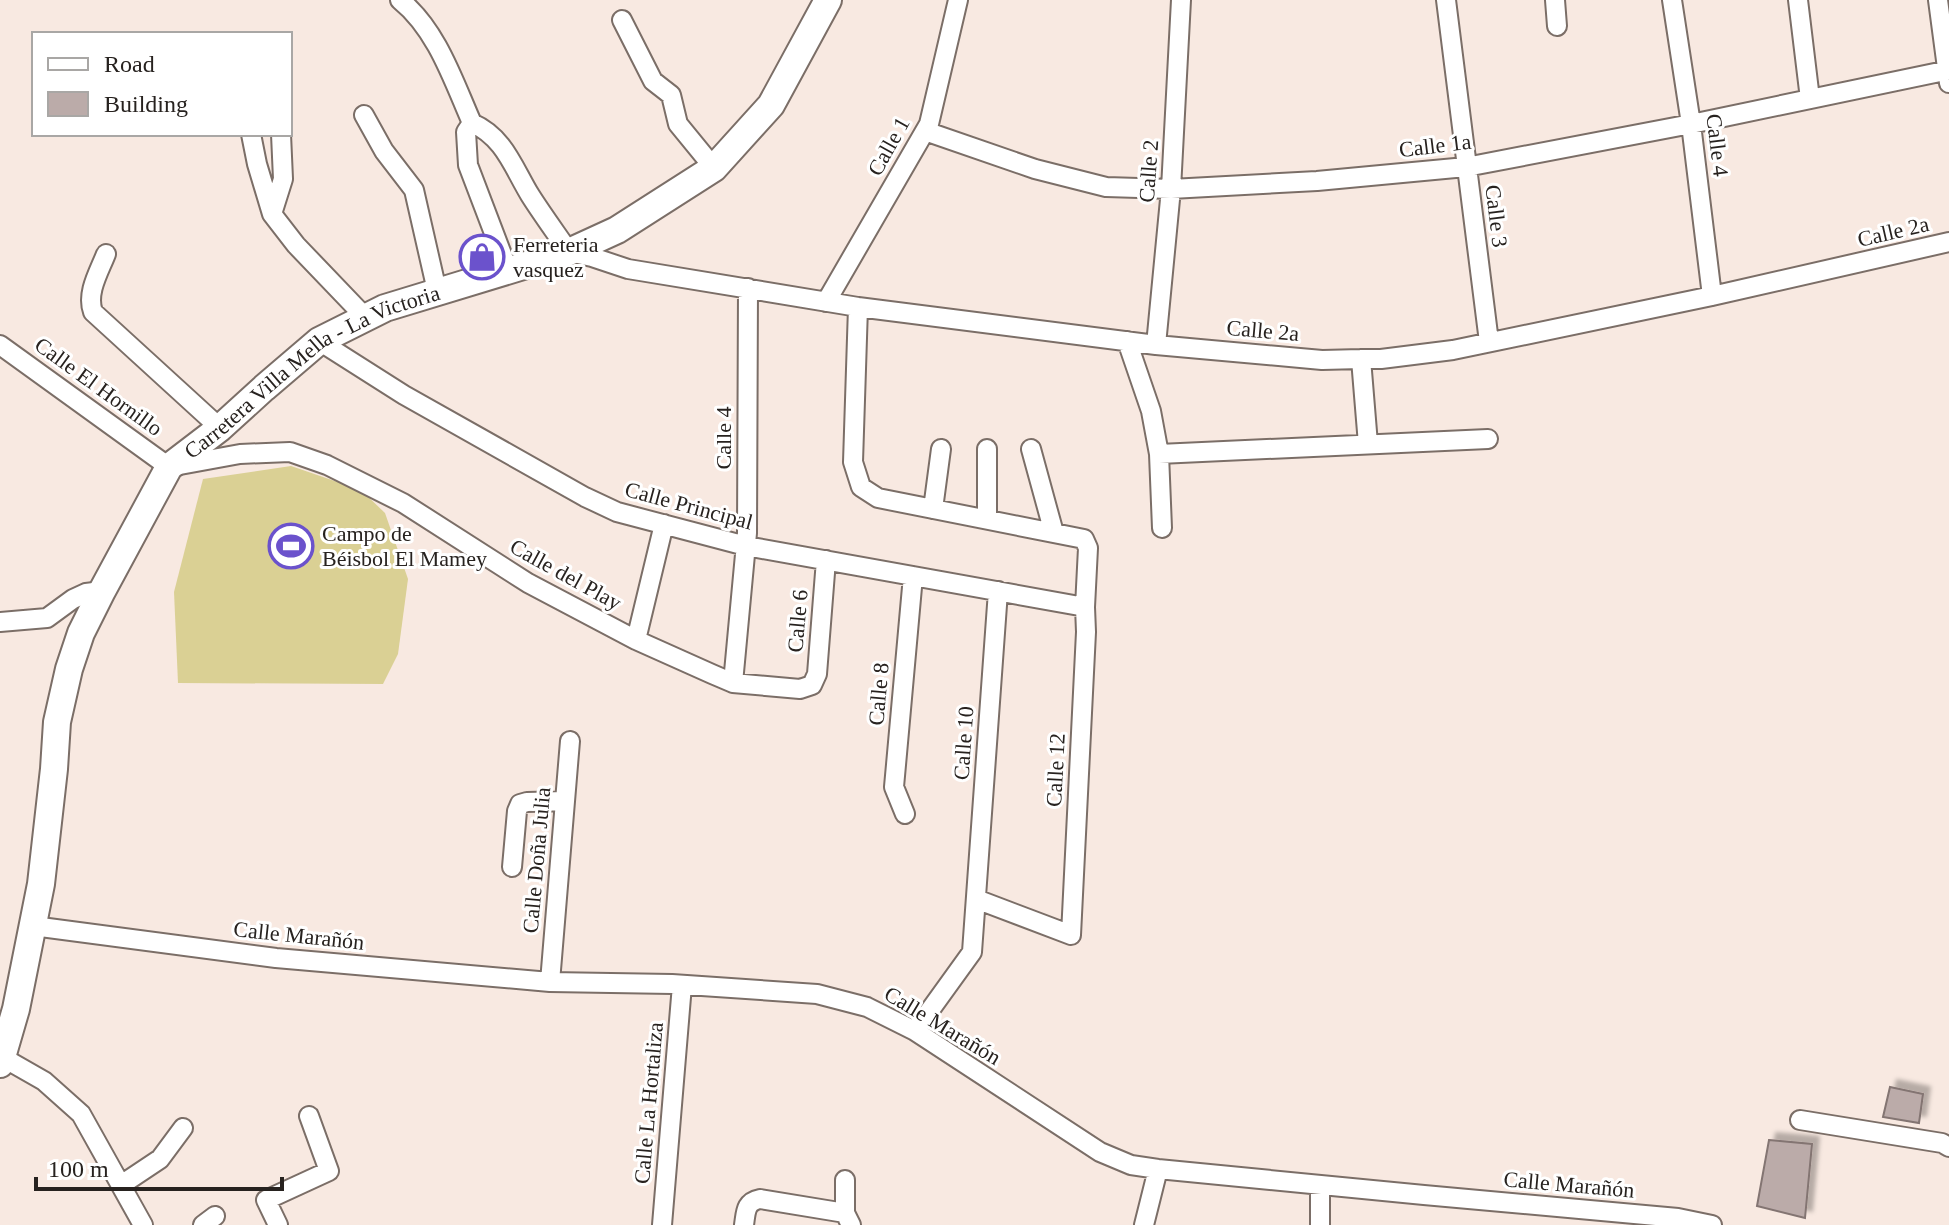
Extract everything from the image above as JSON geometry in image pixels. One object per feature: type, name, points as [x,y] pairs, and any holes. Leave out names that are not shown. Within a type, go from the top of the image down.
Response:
[{"type":"main road","name":"Carretera Villa Mella - La Victoria","points":[[2,1054],[16,1009],[41,884],[57,722],[69,669],[81,633],[169,467],[220,428],[319,341],[385,308],[569,252],[617,230],[714,168],[771,105],[828,0]]},
{"type":"street","points":[[400,0],[431,33],[472,123],[496,138],[569,252]]},
{"type":"street","name":"Calle 1","points":[[826,302],[929,124],[958,0]]},
{"type":"street","name":"Calle 2","points":[[1156,345],[1171,189],[1181,0]]},
{"type":"street","name":"Calle 3","points":[[1446,0],[1489,342]]},
{"type":"street","points":[[1555,0],[1557,26]]},
{"type":"street","name":"Calle 4","points":[[1672,0],[1712,296]]},
{"type":"street","points":[[1798,0],[1810,99]]},
{"type":"street","points":[[1938,0],[1948,75]]},
{"type":"street","points":[[622,20],[653,81],[671,95],[677,122],[714,168]]},
{"type":"street","name":"Calle 1a","points":[[925,131],[1035,169],[1106,187],[1171,189],[1317,181],[1466,167],[1948,75]]},
{"type":"street","points":[[364,115],[384,151],[414,190],[437,291]]},
{"type":"street","points":[[472,123],[466,132],[468,165],[508,270]]},
{"type":"street","points":[[251,136],[272,214],[296,245],[365,317]]},
{"type":"street","points":[[272,214],[283,179],[281,136]]},
{"type":"street","name":"Calle 2a","points":[[569,252],[628,269],[858,307],[1156,345],[1322,360],[1381,359],[1439,352],[1712,296],[1949,242]]},
{"type":"street","points":[[106,254],[91,293],[93,312],[220,428]]},
{"type":"street","name":"Calle 4","points":[[733,683],[746,546],[748,288]]},
{"type":"street","points":[[858,307],[853,462],[861,487],[878,498],[1054,533],[1031,449]]},
{"type":"street","name":"Calle Principal","points":[[319,341],[404,395],[617,512],[746,546],[1085,607]]},
{"type":"street","points":[[1127,341],[1151,411],[1159,454],[1162,528]]},
{"type":"street","name":"Calle El Hornillo","points":[[0,345],[169,467]]},
{"type":"street","points":[[1361,359],[1368,444]]},
{"type":"street","points":[[1159,454],[1488,439]]},
{"type":"street","points":[[933,509],[941,449]]},
{"type":"street","points":[[987,449],[987,519]]},
{"type":"street","name":"Calle del Play","points":[[169,467],[240,454],[290,452],[327,465],[403,503],[528,583],[636,640],[733,683],[800,689],[812,685]]},
{"type":"street","points":[[636,640],[664,524]]},
{"type":"street","name":"Calle 12","points":[[976,899],[1071,935],[1088,548],[1084,539],[1054,533]]},
{"type":"street","name":"Calle 6","points":[[812,685],[817,674],[826,560]]},
{"type":"street","name":"Calle 8","points":[[905,814],[894,787],[913,576]]},
{"type":"street","points":[[0,622],[47,618],[73,599],[102,591]]},
{"type":"street","name":"Calle 10","points":[[915,1031],[972,952],[998,591]]},
{"type":"street","name":"Calle Doña Julia","points":[[550,982],[570,741]]},
{"type":"street","points":[[512,867],[520,804],[565,801]]},
{"type":"street","name":"Calle Marañón","points":[[33,926],[276,958],[550,982],[682,985],[817,994],[867,1007],[915,1031],[1100,1152],[1131,1165],[1678,1218],[1712,1225]]},
{"type":"street","name":"Calle La Hortaliza","points":[[662,1225],[682,985]]},
{"type":"street","points":[[2,1054],[44,1081],[81,1114],[143,1225]]},
{"type":"street","points":[[278,1225],[266,1200],[329,1171],[309,1116]]},
{"type":"street","points":[[1800,1120],[1942,1143],[1949,1147]]},
{"type":"street","points":[[121,1185],[160,1159],[183,1128]]},
{"type":"street","points":[[1144,1225],[1158,1169]]},
{"type":"street","points":[[744,1225],[746,1207],[760,1199],[848,1219],[845,1180]]},
{"type":"street","points":[[1320,1185],[1320,1225]]},
{"type":"shaded area","name":"Campo de Béisbol El Mamey","points":[[291,466],[361,490],[385,513],[408,579],[398,654],[383,684],[178,683],[174,592],[203,479]]},
{"type":"building","points":[[1890,1087],[1923,1094],[1919,1123],[1883,1117]]},
{"type":"building","points":[[1769,1140],[1812,1144],[1805,1218],[1757,1206]]},
{"type":"place","name":"Ferreteria vasquez","points":[[482,257]]},
{"type":"place","name":"Campo de Béisbol El Mamey","points":[[291,546]]}]
